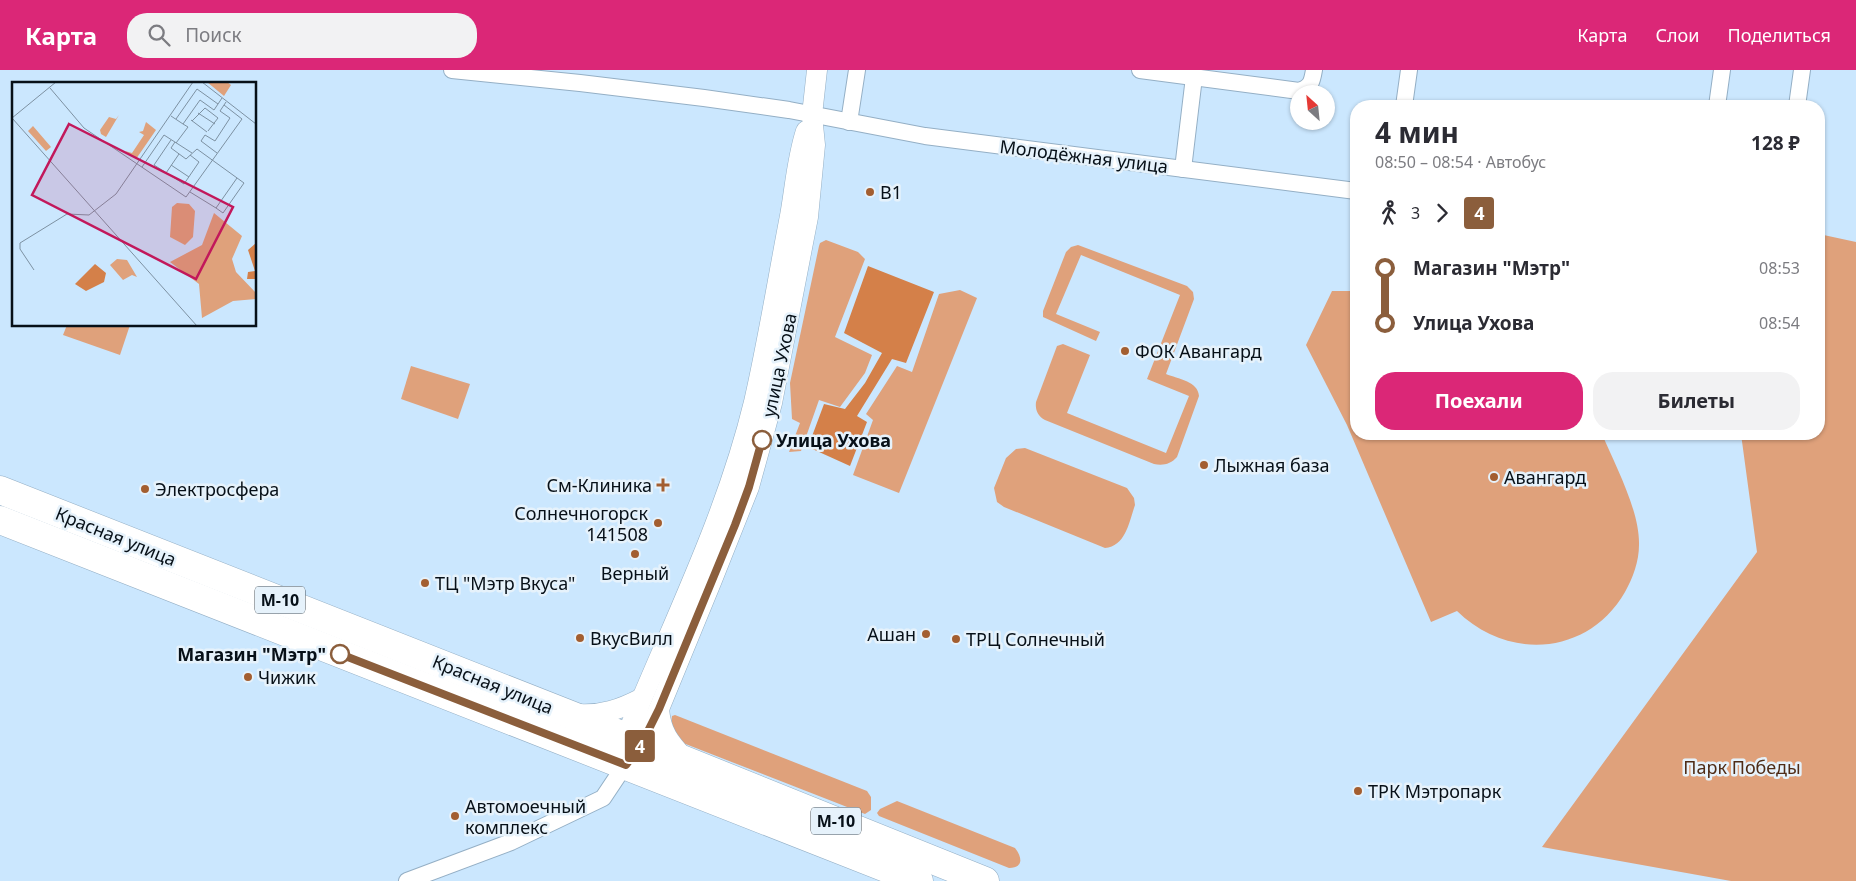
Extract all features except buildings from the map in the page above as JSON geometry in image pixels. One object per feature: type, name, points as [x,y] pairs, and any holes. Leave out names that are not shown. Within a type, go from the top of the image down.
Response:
[{"type":"highway","name":"Красная улица","points":[[0,490],[687,761],[985,881]]},
{"type":"highway","name":"Красная улица","points":[[0,520],[919,881]]},
{"type":"street","name":"Молодёжная улица","points":[[452,70],[704,98],[812,115],[924,136],[1350,190]]},
{"type":"street","name":"улица Ухова","points":[[634,740],[659,709],[749,487],[772,403],[808,217],[815,145],[812,115],[817,70]]},
{"type":"street","points":[[849,122],[857,70]]},
{"type":"street","points":[[1140,70],[1299,91],[1310,86],[1314,70]]},
{"type":"street","points":[[1405,100],[1409,70]]},
{"type":"street","points":[[1718,100],[1722,70]]},
{"type":"street","points":[[1798,100],[1802,70]]},
{"type":"street","points":[[1182,169],[1194,77]]},
{"type":"street","name":"улица Ухова","points":[[634,740],[642,698],[716,520],[745,436],[770,321],[802,144],[812,115]]},
{"type":"street","points":[[560,711],[595,715],[625,707],[642,698]]},
{"type":"street","points":[[659,709],[665,735],[687,761]]},
{"type":"street","points":[[407,881],[511,842],[603,798],[626,765],[634,740]]},
{"type":"green space","name":"Парк Победы","points":[[1825,235],[1856,242],[1856,881],[1731,881],[1542,847],[1757,552],[1742,440],[1825,440]]},
{"type":"green space","points":[[826,240],[858,252],[865,259],[835,337],[872,355],[865,373],[840,407],[819,400],[801,451],[789,452],[800,423],[792,419],[790,383],[819,246],[820,243]]},
{"type":"green space","points":[[1078,245],[1187,286],[1193,292],[1194,299],[1166,374],[1191,384],[1198,391],[1199,396],[1177,457],[1169,463],[1164,465],[1154,464],[1045,420],[1040,417],[1036,408],[1036,402],[1057,346],[1063,344],[1090,355],[1067,413],[1166,453],[1189,396],[1147,379],[1180,295],[1081,255],[1056,314],[1100,332],[1096,341],[1043,317],[1043,311],[1066,252],[1071,247]]},
{"type":"green space","points":[[960,290],[977,298],[899,493],[853,475],[873,420],[866,414],[897,366],[912,372],[939,294]]},
{"type":"green space","name":"Авангард","points":[[1332,291],[1350,291],[1350,432],[1347,425],[1306,345]]},
{"type":"green space","points":[[67,326],[130,326],[120,355],[63,335]]},
{"type":"green space","points":[[411,366],[470,384],[458,419],[401,399]]},
{"type":"green space","name":"Авангард","points":[[1353,440],[1605,440],[1631,503],[1639,545],[1638,557],[1631,581],[1609,613],[1590,629],[1569,639],[1546,644],[1523,644],[1500,638],[1477,627],[1457,611],[1431,622]]},
{"type":"green space","points":[[1025,448],[1127,488],[1134,498],[1135,505],[1126,532],[1118,543],[1105,548],[1004,507],[997,502],[994,488],[1006,458],[1016,449]]},
{"type":"green space","points":[[675,715],[867,791],[871,797],[871,810],[865,814],[683,743],[678,738],[673,727],[672,716]]},
{"type":"green space","points":[[897,801],[1015,848],[1020,858],[1019,864],[1014,868],[1009,868],[879,816],[877,813],[880,809]]},
{"type":"shaded area","points":[[868,266],[934,292],[906,363],[892,359],[857,416],[867,422],[850,466],[808,447],[824,404],[845,409],[865,383],[882,353],[844,333]]},
{"type":"bus line","name":"4","points":[[340,654],[626,765],[642,743],[659,709],[735,525],[749,487],[762,440]]},
{"type":"place","name":"В1","points":[[870,192]]},
{"type":"place","name":"ФОК Авангард","points":[[1125,351]]},
{"type":"place","name":"Улица Ухова","points":[[762,440]]},
{"type":"place","name":"Лыжная база","points":[[1204,465]]},
{"type":"place","name":"Авангард","points":[[1494,477]]},
{"type":"place","name":"См-Клиника","points":[[663,485]]},
{"type":"place","name":"Электросфера","points":[[145,489]]},
{"type":"place","name":"Солнечногорск 141508","points":[[658,523]]},
{"type":"place","name":"Верный","points":[[635,554]]},
{"type":"place","name":"ТЦ \"Мэтр Вкуса\"","points":[[425,583]]},
{"type":"place","name":"Ашан","points":[[926,634]]},
{"type":"place","name":"ВкусВилл","points":[[580,638]]},
{"type":"place","name":"ТРЦ Солнечный","points":[[956,639]]},
{"type":"place","name":"Магазин \"Мэтр\"","points":[[340,654]]},
{"type":"place","name":"Чижик","points":[[248,677]]},
{"type":"place","name":"ТРК Мэтропарк","points":[[1358,791]]},
{"type":"place","name":"Автомоечный комплекс","points":[[455,816]]}]
